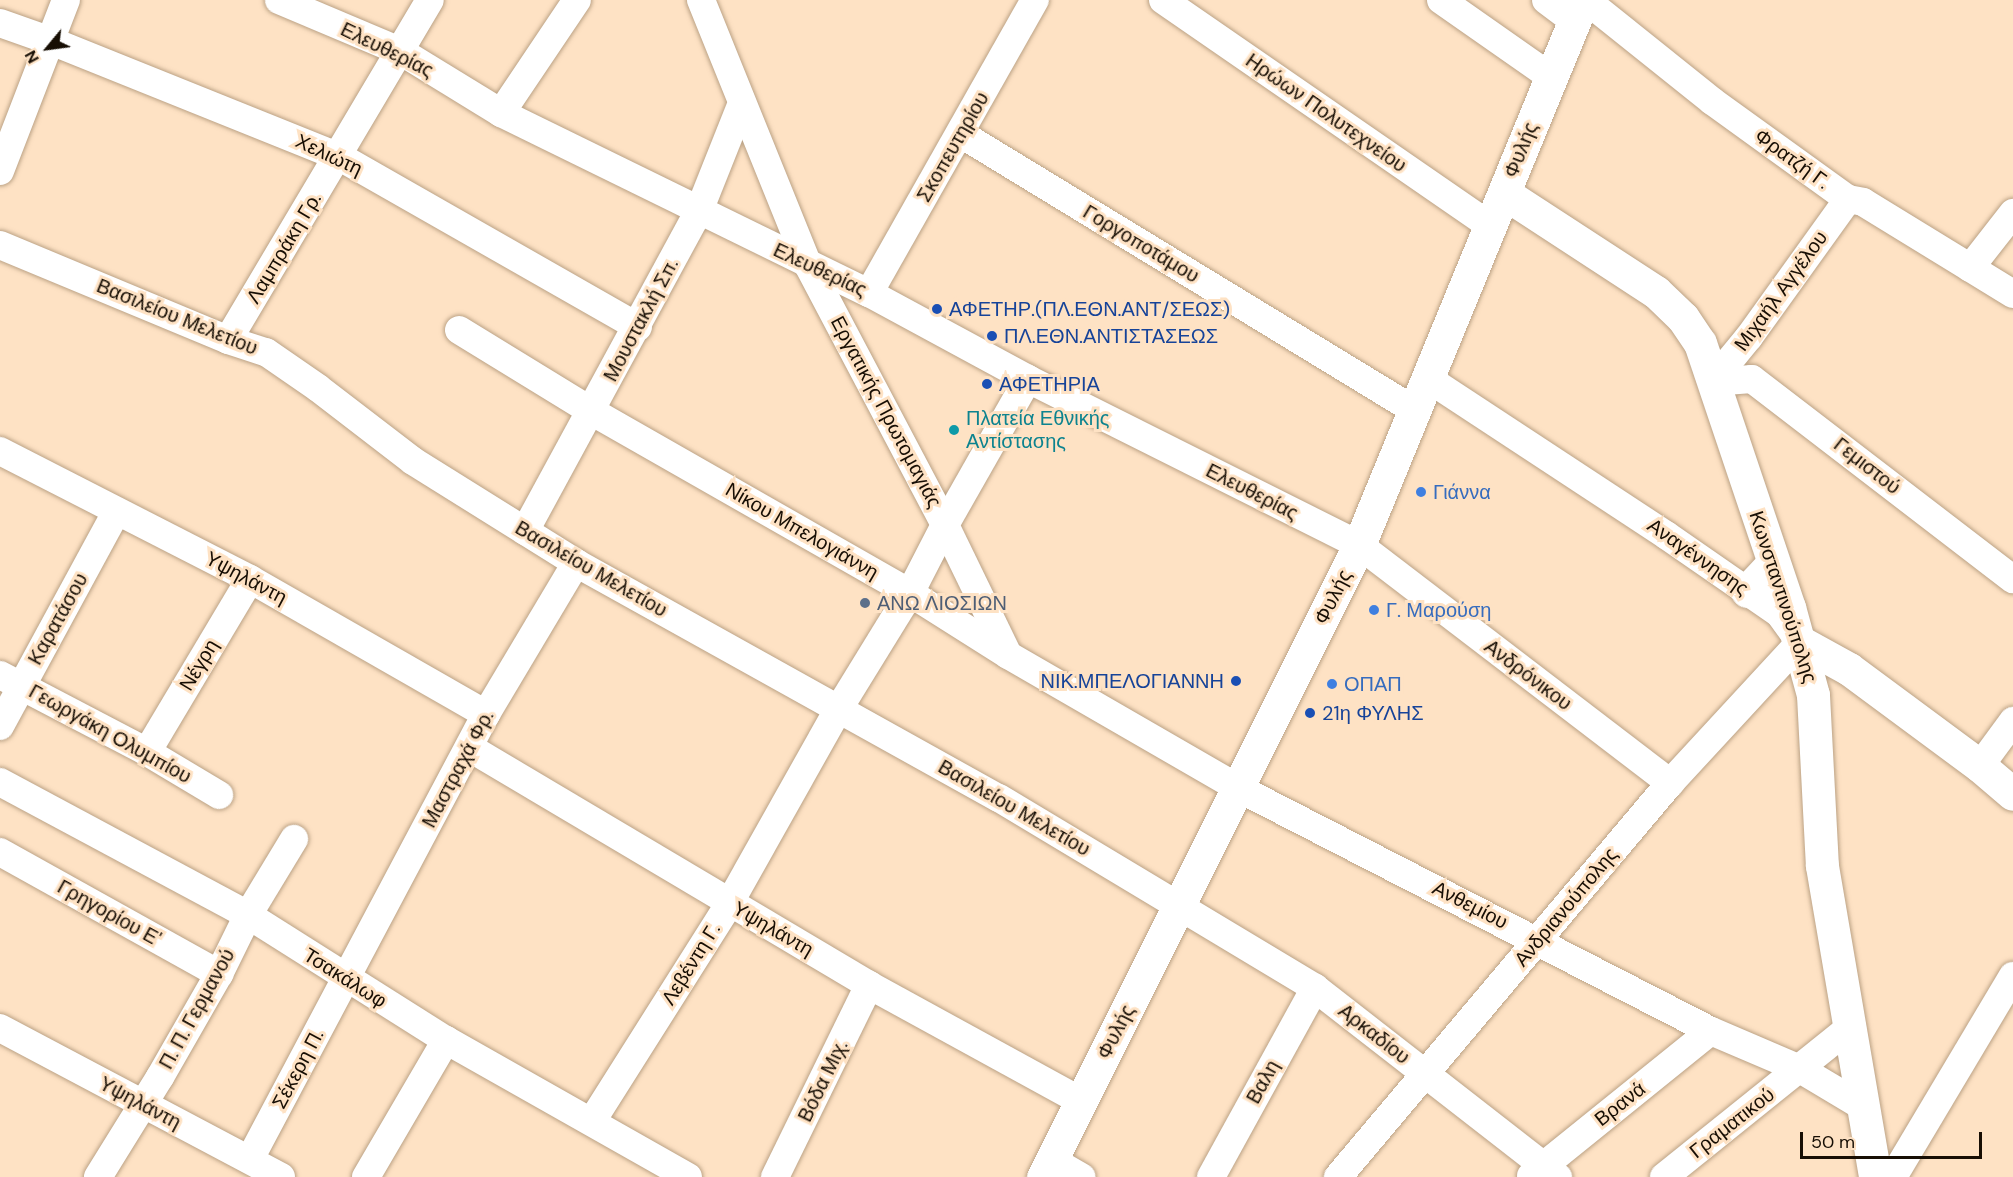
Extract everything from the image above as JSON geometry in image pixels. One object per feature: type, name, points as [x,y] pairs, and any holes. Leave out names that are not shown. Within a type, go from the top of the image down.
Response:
[{"type":"street","points":[[0,171],[66,0]]},
{"type":"street","name":"Ελευθερίας","points":[[279,0],[400,51],[501,113],[699,212],[869,293],[1028,380],[1359,545]]},
{"type":"street","name":"Λαμπράκη Γρ.","points":[[228,340],[340,156],[430,0]]},
{"type":"street","points":[[501,113],[577,0]]},
{"type":"street","name":"Εργατικής Πρωτομαγιάς","points":[[701,0],[808,265],[945,525],[1008,655]]},
{"type":"street","name":"Σκοπευτηρίου","points":[[869,293],[1035,0]]},
{"type":"street","name":"Ηρώων Πολυτεχνείου","points":[[1163,0],[1490,226]]},
{"type":"street","points":[[1441,0],[1551,77]]},
{"type":"street","name":"Φρατζή Γ.","points":[[1546,0],[1581,7],[1848,199],[1863,201],[2013,294]]},
{"type":"street","name":"Φυλής","points":[[1048,1168],[1359,545],[1581,7]]},
{"type":"street","name":"Χελιώτη","points":[[0,23],[51,41],[340,156],[638,327]]},
{"type":"street","name":"Μουστακλή Σπ.","points":[[525,531],[699,212],[742,103]]},
{"type":"street","name":"Γοργοποτάμου","points":[[961,134],[1414,410]]},
{"type":"street","name":"Κωνσταντινούπολης","points":[[1504,193],[1656,292],[1683,318],[1700,343],[1800,642],[1813,695],[1822,866],[1875,1177]]},
{"type":"street","name":"Μιχαήλ Αγγέλου","points":[[1712,382],[1749,337],[1848,199]]},
{"type":"street","points":[[1970,268],[2013,213]]},
{"type":"street","name":"Βασιλείου Μελετίου","points":[[0,245],[228,340],[266,352],[318,388],[413,461],[576,563],[999,798],[1179,904]]},
{"type":"street","name":"Νίκου Μπελογιάννη","points":[[459,330],[591,411],[910,593],[1008,655],[1238,788]]},
{"type":"street","name":"Αναγέννησης","points":[[1427,378],[1780,614],[1800,642],[1849,669],[1980,766],[2013,794]]},
{"type":"street","name":"Γεμιστού","points":[[1712,382],[1752,379],[2013,579]]},
{"type":"street","name":"Λεβέντη Γ.","points":[[592,1121],[729,904],[838,710],[910,593],[945,525],[1028,380]]},
{"type":"street","name":"Υψηλάντη","points":[[0,451],[250,579],[486,714]]},
{"type":"street","name":"Καρατάσου","points":[[0,726],[10,680],[116,512]]},
{"type":"street","name":"Ανδρόνικου","points":[[1359,545],[1670,783]]},
{"type":"street","name":"Μαστραχά Φρ.","points":[[345,979],[470,748],[486,714],[576,563]]},
{"type":"street","points":[[1747,591],[1773,563]]},
{"type":"street","name":"Νέγρη","points":[[147,752],[250,579]]},
{"type":"street","name":"Ανδριανούπολης","points":[[1338,1177],[1670,783],[1800,642]]},
{"type":"street","name":"Γεωργάκη Ολυμπίου","points":[[10,680],[147,752],[219,795]]},
{"type":"street","points":[[1980,766],[2013,721]]},
{"type":"street","name":"Υψηλάντη","points":[[470,748],[729,904],[869,985],[1081,1101]]},
{"type":"street","name":"Τσακάλωφ","points":[[0,782],[248,915],[345,979],[446,1040],[688,1177]]},
{"type":"street","name":"Ανθεμίου","points":[[1238,788],[1538,940],[1711,1031],[1800,1069],[1862,1106]]},
{"type":"street","name":"Π. Π. Γερμανού","points":[[98,1177],[160,1077],[219,974],[248,915],[294,839]]},
{"type":"street","name":"Γρηγορίου Ε'","points":[[0,852],[219,974]]},
{"type":"street","name":"Αρκαδίου","points":[[1179,904],[1315,988],[1425,1074],[1544,1173]]},
{"type":"street","points":[[1893,1177],[2013,975]]},
{"type":"street","name":"Σέκερη Π.","points":[[269,1172],[345,979]]},
{"type":"street","name":"Βόδα Μιχ.","points":[[775,1177],[869,985]]},
{"type":"street","name":"Βαλη","points":[[1211,1177],[1315,988]]},
{"type":"street","name":"Υψηλάντη","points":[[0,1028],[269,1172]]},
{"type":"street","points":[[1800,1069],[1848,1029]]},
{"type":"street","name":"Βρανά","points":[[1544,1173],[1711,1031]]},
{"type":"street","points":[[366,1177],[446,1040]]},
{"type":"street","name":"Γραματικού","points":[[1664,1177],[1800,1069]]},
{"type":"street","points":[[1048,1168],[1082,1177]]},
{"type":"place","name":"ΑΦΕΤΗΡ.(ΠΛ.ΕΘΝ.ΑΝΤ/ΣΕΩΣ)","points":[[937,309]]},
{"type":"place","name":"ΠΛ.ΕΘΝ.ΑΝΤΙΣΤΑΣΕΩΣ","points":[[992,336]]},
{"type":"place","name":"ΑΦΕΤΗΡΙΑ","points":[[987,384]]},
{"type":"place","name":"Πλατεία Εθνικής Αντίστασης","points":[[954,430]]},
{"type":"place","name":"Γιάννα","points":[[1421,492]]},
{"type":"place","name":"ΑΝΩ ΛΙΟΣΙΩΝ","points":[[865,603]]},
{"type":"place","name":"Γ. Μαρούση","points":[[1374,610]]},
{"type":"place","name":"ΝΙΚ.ΜΠΕΛΟΓΙΑΝΝΗ","points":[[1236,681]]},
{"type":"place","name":"ΟΠΑΠ","points":[[1332,684]]},
{"type":"place","name":"21η ΦΥΛΗΣ","points":[[1310,713]]}]
